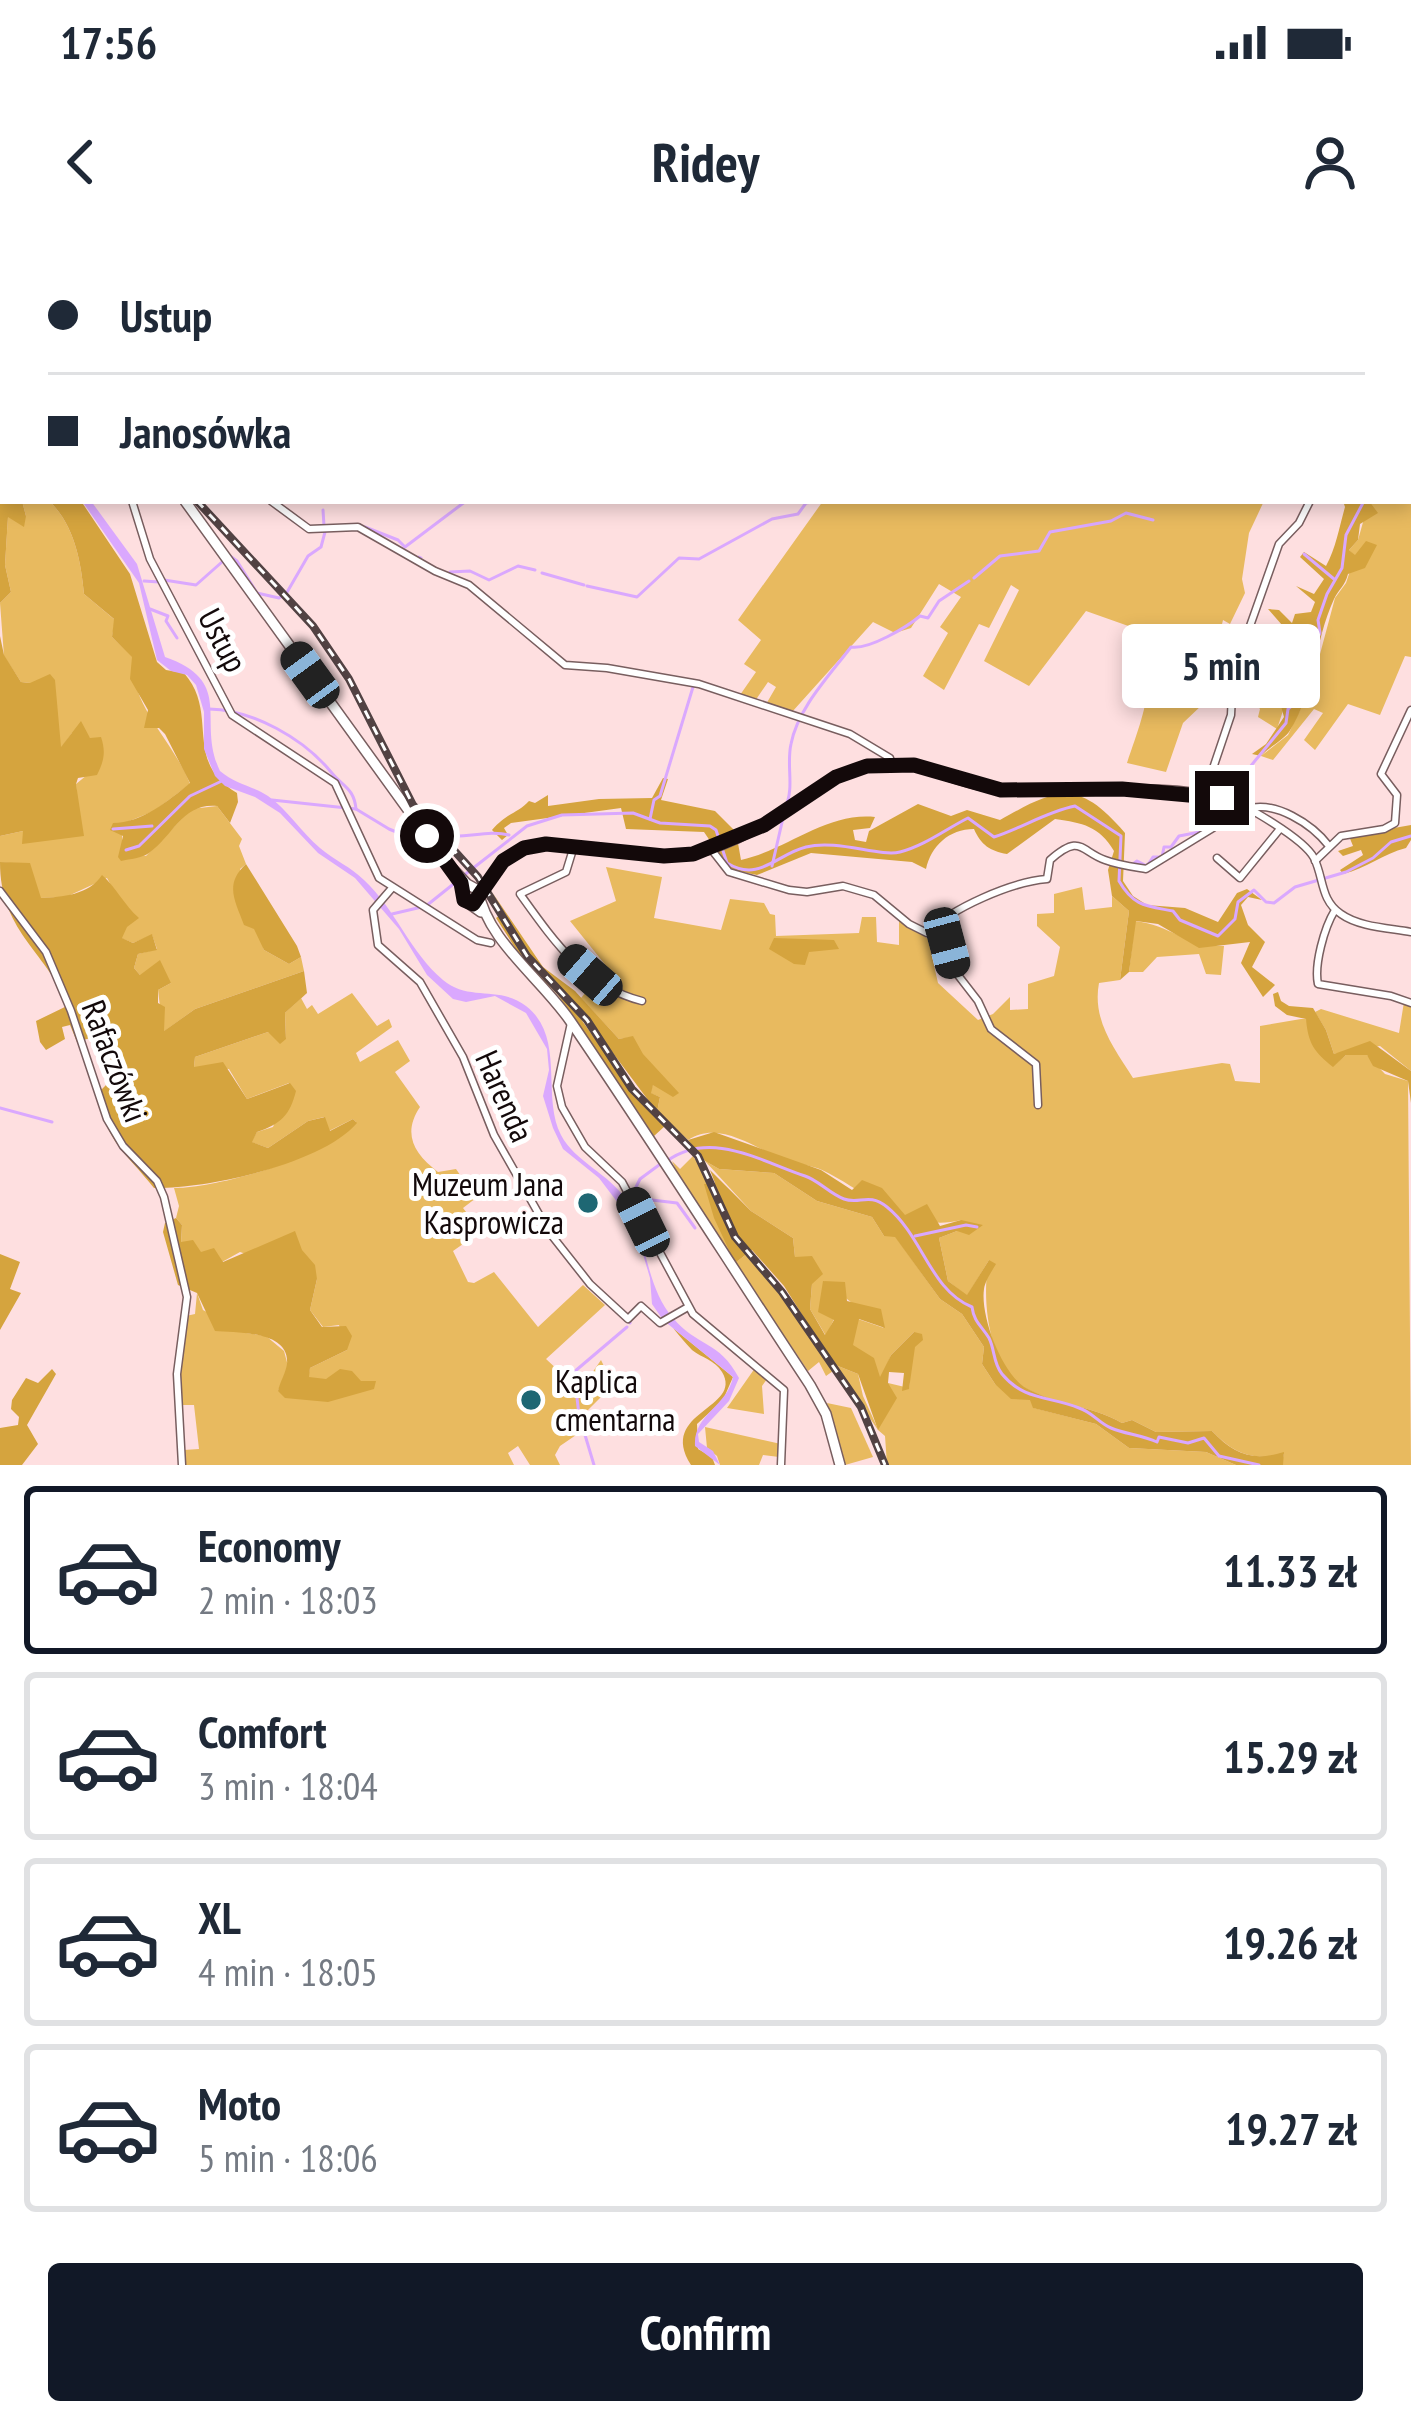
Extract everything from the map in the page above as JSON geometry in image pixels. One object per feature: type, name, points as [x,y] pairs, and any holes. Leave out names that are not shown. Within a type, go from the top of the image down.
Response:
[{"type":"main road","points":[[186,504],[444,860],[470,888],[492,938]]},
{"type":"main road","name":"Ustup","points":[[492,938],[509,950],[571,1022],[816,1394],[831,1427],[840,1465]]},
{"type":"street","name":"Ustup","points":[[133,504],[143,542],[232,715],[335,783],[373,870],[392,887],[423,907],[492,938]]},
{"type":"street","points":[[275,504],[309,529],[358,527],[469,585],[565,665],[699,684],[860,740],[890,758],[891,764]]},
{"type":"street","points":[[1204,795],[1231,715],[1233,674],[1279,544],[1308,504]]},
{"type":"street","points":[[1315,861],[1345,834],[1395,823],[1398,798],[1382,774],[1411,710]]},
{"type":"street","points":[[470,888],[522,849],[543,844],[675,856],[713,848],[775,819],[838,776],[891,764],[924,767],[995,789],[1112,788],[1227,799],[1305,847],[1335,910],[1355,921],[1411,932]]},
{"type":"street","points":[[713,848],[729,872],[789,890],[843,886],[870,893],[927,933],[946,916],[1013,883],[1048,878],[1050,860],[1069,848],[1086,847],[1117,863],[1147,869],[1215,825],[1227,799]]},
{"type":"street","points":[[1247,809],[1259,806],[1299,819],[1329,846]]},
{"type":"street","points":[[1217,858],[1240,878],[1279,830]]},
{"type":"street","points":[[574,847],[566,872],[520,894],[558,948],[604,987],[620,997],[641,1001]]},
{"type":"street","name":"Harenda","points":[[392,887],[375,907],[378,945],[421,983],[463,1057],[492,1131],[528,1201],[590,1284],[628,1319],[641,1306],[662,1322],[688,1306]]},
{"type":"street","name":"Rafaczówki","points":[[0,891],[46,952],[107,1120],[123,1146],[157,1181],[164,1197],[187,1297],[177,1374],[182,1465]]},
{"type":"street","points":[[1335,910],[1315,975],[1318,984],[1411,1003]]},
{"type":"street","points":[[946,916],[954,970],[978,1001],[991,1030],[1036,1064],[1038,1105]]},
{"type":"street","points":[[571,1022],[557,1078],[562,1107],[589,1154],[628,1192],[688,1306],[784,1390],[781,1465]]},
{"type":"shaded area","points":[[0,504],[23,504],[24,527],[8,517],[5,565],[11,592],[0,603]]},
{"type":"shaded area","points":[[23,504],[52,504],[65,521],[78,556],[84,594],[115,620],[112,637],[133,657],[138,691],[190,784],[154,811],[122,824],[122,848],[146,856],[191,809],[217,806],[242,839],[239,846],[246,864],[240,869],[264,950],[289,964],[301,957],[304,971],[195,1009],[163,1032],[158,990],[171,983],[140,975],[134,968],[138,954],[157,949],[152,935],[133,943],[121,938],[125,914],[107,878],[66,897],[40,898],[20,864],[0,862],[0,836],[23,831],[77,803],[76,784],[87,775],[90,738],[72,733],[61,748],[30,683],[21,682],[4,656],[0,603],[11,592],[5,565],[8,516],[16,520],[26,516]]},
{"type":"shaded area","points":[[52,504],[83,504],[130,574],[157,662],[166,670],[184,673],[194,689],[211,767],[237,793],[230,823],[217,806],[205,806],[187,815],[146,855],[121,861],[118,857],[123,836],[110,830],[113,823],[144,815],[190,783],[165,734],[159,728],[144,728],[148,710],[130,679],[132,657],[112,637],[114,619],[84,594],[78,556]]},
{"type":"shaded area","points":[[84,504],[93,504],[137,564],[165,657],[187,667],[207,691],[220,771],[268,796],[320,848],[364,880],[443,980],[463,990],[505,996],[516,1000],[538,1019],[546,1034],[555,1120],[561,1135],[626,1200],[638,1230],[651,1276],[673,1318],[724,1357],[739,1378],[729,1401],[698,1434],[699,1442],[713,1451],[720,1465],[695,1446],[696,1435],[733,1377],[663,1320],[652,1304],[650,1278],[634,1224],[599,1178],[563,1149],[543,1096],[549,1070],[547,1049],[526,1013],[495,996],[466,1002],[453,999],[427,975],[399,929],[355,878],[318,853],[280,813],[225,786],[215,776],[204,749],[204,712],[196,685],[157,660],[139,583]]},
{"type":"shaded area","points":[[821,504],[1263,504],[1249,533],[1242,579],[1245,593],[1230,624],[1223,620],[1203,704],[1183,723],[1166,772],[1127,763],[1144,711],[1148,680],[1134,628],[1086,611],[1029,686],[984,661],[1019,590],[1011,585],[989,628],[979,624],[944,690],[923,676],[948,633],[940,627],[961,597],[939,584],[911,628],[895,633],[873,622],[792,712],[765,706],[776,687],[768,682],[755,701],[740,695],[756,672],[744,664],[761,640],[738,620]]},
{"type":"shaded area","points":[[1368,504],[1411,504],[1411,657],[1405,656],[1380,715],[1348,704],[1315,750],[1304,740],[1323,713],[1314,709],[1273,760],[1261,756],[1288,735],[1302,695],[1312,684],[1335,598],[1355,556],[1349,550],[1358,540]]},
{"type":"shaded area","points":[[1371,504],[1378,513],[1360,524],[1358,540],[1349,550],[1355,555],[1366,541],[1377,545],[1365,568],[1348,574],[1334,599],[1298,717],[1289,732],[1261,756],[1252,754],[1266,744],[1284,717],[1281,706],[1289,698],[1295,675],[1290,672],[1297,665],[1302,637],[1268,609],[1279,610],[1292,623],[1295,614],[1311,612],[1315,602],[1296,586],[1314,594],[1324,579],[1300,557],[1304,552],[1326,566],[1345,507]]},
{"type":"shaded area","points":[[1287,627],[1302,637],[1277,729],[1258,717],[1257,705]]},
{"type":"shaded area","points":[[0,636],[4,655],[21,682],[50,674],[55,680],[61,747],[81,721],[90,738],[101,737],[104,756],[97,775],[78,778],[76,784],[84,836],[22,844],[23,831],[0,836]]},
{"type":"shaded area","points":[[663,778],[668,779],[661,800],[715,811],[736,832],[741,860],[840,820],[875,817],[870,828],[853,830],[855,840],[866,842],[869,831],[918,804],[951,816],[967,810],[1000,820],[1052,796],[1080,796],[1125,833],[1123,881],[1147,905],[1185,908],[1218,922],[1237,893],[1247,889],[1262,900],[1248,897],[1241,905],[1248,925],[1265,942],[1252,967],[1275,985],[1263,997],[1241,963],[1250,942],[1199,948],[1158,924],[1136,921],[1129,972],[1120,980],[1129,911],[1112,896],[1108,870],[1114,851],[1096,831],[1074,822],[1055,819],[1007,854],[987,846],[974,829],[957,832],[937,846],[926,869],[912,862],[811,853],[757,875],[729,869],[704,832],[626,829],[621,808],[511,823],[504,828],[508,835],[502,840],[492,830],[529,801],[535,803],[548,795],[548,806],[652,798]]},
{"type":"shaded area","points":[[1411,825],[1406,848],[1343,874],[1340,870],[1363,855],[1361,850],[1343,856],[1338,851],[1353,846],[1349,836]]},
{"type":"shaded area","points":[[0,862],[30,863],[41,898],[83,891],[102,875],[107,880],[139,918],[122,938],[133,943],[152,934],[157,950],[138,954],[134,968],[140,975],[160,960],[171,983],[158,990],[158,1003],[165,1007],[164,1031],[195,1009],[304,971],[307,993],[285,1013],[286,1039],[280,1044],[268,1032],[195,1057],[194,1067],[223,1062],[247,1099],[290,1083],[296,1091],[291,1106],[278,1122],[257,1132],[252,1142],[268,1148],[308,1121],[325,1117],[330,1131],[353,1119],[357,1123],[318,1151],[291,1162],[232,1179],[154,1188],[119,1146],[101,1112],[96,1095],[111,1080],[111,1060],[100,1035],[77,1042],[70,1025],[62,1027],[65,1039],[46,1050],[40,1042],[36,1021],[69,1005],[15,922],[2,885]]},
{"type":"shaded area","points":[[246,864],[297,946],[301,957],[289,964],[264,950],[254,929],[244,925],[233,886]]},
{"type":"shaded area","points":[[606,867],[662,877],[654,918],[721,930],[730,899],[764,903],[775,915],[776,936],[859,933],[862,917],[876,917],[877,942],[899,945],[899,917],[928,939],[938,983],[978,1020],[993,1014],[1010,997],[1010,1010],[1028,1009],[1028,984],[1054,976],[1060,947],[1037,926],[1037,914],[1054,913],[1054,894],[1082,887],[1085,910],[1112,907],[1112,896],[1129,911],[1120,980],[1099,983],[1098,996],[1106,1033],[1133,1078],[1222,1063],[1230,1064],[1235,1081],[1260,1083],[1260,1026],[1306,1019],[1333,1066],[1346,1055],[1367,1055],[1385,1074],[1408,1081],[1411,1465],[1281,1465],[1284,1454],[1244,1454],[1212,1431],[1156,1432],[1132,1420],[1122,1423],[1036,1393],[1013,1378],[995,1348],[987,1312],[989,1260],[967,1296],[948,1281],[939,1238],[957,1231],[961,1220],[942,1223],[906,1216],[822,1170],[725,1134],[700,1134],[688,1140],[657,1112],[660,1097],[650,1093],[653,1084],[633,1037],[619,1039],[581,998],[607,967],[570,921],[616,901]]},
{"type":"shaded area","points":[[492,892],[543,967],[575,991],[619,1039],[633,1036],[679,1093],[673,1097],[653,1085],[651,1093],[660,1097],[657,1112],[580,1009],[529,954]]},
{"type":"shaded area","points":[[500,915],[527,958],[568,1001],[631,1089],[665,1126],[654,1136],[558,995],[521,957],[496,918]]},
{"type":"shaded area","points":[[1135,921],[1200,944],[1224,946],[1221,975],[1206,974],[1199,954],[1157,957],[1143,972],[1129,972]]},
{"type":"shaded area","points":[[774,938],[834,940],[839,949],[809,952],[805,965],[794,964],[769,949]]},
{"type":"shaded area","points":[[1278,992],[1289,1006],[1313,1008],[1334,1054],[1370,1041],[1411,1071],[1411,1103],[1408,1081],[1373,1066],[1367,1055],[1346,1055],[1333,1067],[1326,1062],[1310,1041],[1306,1019],[1287,1015],[1275,1006],[1273,994]]},
{"type":"shaded area","points":[[352,993],[377,1026],[389,1019],[392,1027],[356,1053],[360,1062],[398,1040],[410,1061],[395,1072],[420,1107],[412,1126],[413,1143],[438,1172],[456,1169],[476,1198],[463,1208],[470,1217],[463,1223],[473,1237],[453,1251],[468,1282],[494,1272],[538,1327],[583,1285],[605,1305],[546,1359],[560,1372],[573,1367],[578,1375],[590,1376],[601,1360],[613,1385],[587,1411],[579,1433],[560,1446],[555,1455],[560,1465],[530,1465],[518,1446],[508,1453],[514,1465],[184,1465],[184,1450],[199,1449],[194,1405],[180,1405],[178,1372],[186,1316],[195,1314],[197,1293],[203,1310],[246,1333],[266,1336],[284,1351],[288,1366],[278,1391],[375,1381],[308,1377],[310,1368],[347,1350],[339,1325],[323,1327],[310,1310],[317,1279],[240,1252],[222,1262],[181,1243],[174,1188],[217,1183],[272,1168],[324,1146],[356,1122],[353,1119],[329,1131],[324,1117],[308,1121],[268,1148],[251,1142],[257,1132],[273,1127],[289,1083],[247,1099],[229,1069],[194,1067],[195,1057],[268,1032],[286,1038],[285,1013],[301,998],[307,1009],[312,1005],[318,1014]]},
{"type":"shaded area","points":[[1404,1002],[1411,1004],[1411,1071],[1380,1046],[1334,1054],[1315,1012],[1321,1009],[1399,1033]]},
{"type":"shaded area","points":[[714,1132],[821,1170],[852,1190],[862,1180],[882,1188],[905,1215],[927,1204],[940,1226],[961,1220],[983,1225],[969,1235],[957,1231],[939,1238],[948,1281],[967,1295],[989,1260],[996,1264],[985,1286],[986,1314],[1001,1358],[1026,1388],[1122,1423],[1132,1420],[1156,1432],[1212,1431],[1244,1454],[1284,1452],[1283,1465],[1236,1465],[1206,1452],[1129,1448],[1096,1424],[1033,1408],[1030,1400],[1011,1399],[982,1364],[984,1347],[962,1314],[940,1299],[895,1237],[884,1236],[872,1217],[817,1201],[774,1173],[719,1169],[705,1161],[688,1140]]},
{"type":"shaded area","points":[[693,1156],[711,1184],[705,1184],[736,1262],[747,1254],[781,1293],[833,1371],[826,1376],[819,1362],[808,1371],[684,1188],[672,1161],[680,1169]]},
{"type":"shaded area","points":[[705,1161],[719,1169],[774,1173],[817,1201],[872,1217],[884,1236],[895,1236],[940,1299],[962,1314],[984,1347],[982,1364],[995,1384],[1031,1400],[1034,1408],[1096,1424],[1129,1448],[1206,1452],[1236,1465],[887,1465],[885,1436],[878,1430],[833,1364],[858,1374],[878,1429],[888,1383],[909,1388],[914,1332],[891,1355],[881,1379],[852,1345],[858,1319],[884,1328],[824,1281],[819,1311],[834,1319],[826,1336],[810,1309],[812,1284],[795,1257],[793,1238],[751,1211]]},
{"type":"shaded area","points":[[710,1170],[751,1211],[793,1238],[795,1257],[812,1256],[823,1274],[812,1284],[810,1309],[825,1335],[834,1320],[818,1312],[823,1281],[845,1282],[847,1301],[881,1309],[885,1328],[859,1319],[853,1345],[874,1358],[880,1377],[891,1355],[914,1332],[922,1334],[923,1340],[915,1347],[909,1389],[902,1391],[904,1373],[889,1372],[888,1383],[897,1398],[878,1430],[858,1374],[833,1364],[784,1286],[752,1250],[735,1263],[704,1184],[715,1183]]},
{"type":"shaded area","points":[[176,1218],[182,1225],[181,1242],[193,1240],[201,1252],[214,1248],[223,1262],[295,1231],[315,1265],[310,1310],[322,1327],[346,1326],[352,1336],[347,1350],[310,1368],[309,1377],[326,1379],[340,1369],[352,1371],[361,1381],[376,1381],[374,1389],[328,1402],[285,1398],[278,1391],[287,1364],[280,1345],[248,1333],[215,1331],[197,1293],[178,1285],[163,1232],[165,1223]]},
{"type":"shaded area","points":[[0,1254],[20,1262],[10,1289],[21,1293],[0,1330]]},
{"type":"shaded area","points":[[673,1328],[733,1377],[723,1400],[697,1424],[698,1449],[712,1457],[715,1465],[691,1465],[683,1447],[692,1422],[722,1395],[726,1384],[722,1372],[692,1350]]},
{"type":"shaded area","points":[[755,1368],[767,1379],[762,1386],[764,1414],[727,1408]]},
{"type":"shaded area","points":[[52,1369],[56,1374],[27,1425],[38,1444],[22,1465],[0,1465],[0,1428],[18,1425],[12,1400],[26,1378],[38,1383]]},
{"type":"shaded area","points":[[827,1403],[851,1408],[873,1457],[845,1465]]},
{"type":"shaded area","points":[[705,1427],[781,1444],[779,1457],[763,1455],[759,1465],[720,1465],[707,1448]]},
{"type":"waterway","points":[[365,527],[405,547],[462,504]]},
{"type":"waterway","points":[[587,586],[637,597],[679,558],[699,559],[772,519],[798,514],[805,504]]},
{"type":"waterway","points":[[1133,864],[1147,866],[1153,857],[1162,857],[1164,847],[1171,847],[1179,836],[1209,826],[1212,804],[1227,795],[1286,723],[1320,633],[1318,620],[1327,594],[1342,568],[1346,535],[1362,504]]},
{"type":"waterway","points":[[323,510],[324,526]]},
{"type":"waterway","points":[[974,578],[1000,556],[1039,551],[1050,532],[1111,521],[1126,513],[1153,520]]},
{"type":"waterway","points":[[286,594],[308,556],[321,547],[325,532]]},
{"type":"waterway","points":[[1304,554],[1334,579]]},
{"type":"waterway","points":[[230,556],[257,593],[284,595]]},
{"type":"waterway","points":[[164,580],[196,585],[222,562]]},
{"type":"waterway","points":[[450,572],[470,571],[489,580],[518,566],[535,570]]},
{"type":"waterway","points":[[542,573],[584,585]]},
{"type":"waterway","points":[[144,581],[159,582]]},
{"type":"waterway","points":[[785,808],[790,752],[800,718],[851,647],[877,641],[920,616],[928,618],[939,601],[969,581]]},
{"type":"waterway","points":[[150,609],[168,616],[166,621],[177,638]]},
{"type":"waterway","points":[[650,819],[693,687]]},
{"type":"waterway","points":[[209,709],[243,715],[292,738],[347,788],[356,809]]},
{"type":"waterway","points":[[126,850],[139,846],[190,796],[224,780]]},
{"type":"waterway","points":[[272,800],[356,809],[428,845]]},
{"type":"waterway","points":[[463,876],[527,826],[562,815],[633,813],[660,823],[710,826],[716,830],[727,863],[749,870],[818,845],[900,852],[968,818],[994,837],[1075,806],[1121,836],[1119,881],[1130,896],[1142,904],[1173,911],[1180,920],[1218,936],[1235,919],[1238,902],[1254,890],[1274,903],[1295,887],[1346,872],[1391,842],[1411,836]]},
{"type":"waterway","points":[[772,866],[783,818]]},
{"type":"waterway","points":[[113,829],[152,826]]},
{"type":"waterway","points":[[441,835],[509,835]]},
{"type":"waterway","points":[[392,914],[426,906],[456,882]]},
{"type":"waterway","points":[[0,1108],[52,1122]]},
{"type":"waterway","points":[[667,1161],[701,1148],[736,1151],[810,1178],[844,1199],[880,1203],[910,1232],[946,1288],[972,1307],[999,1370],[1010,1383],[1084,1410],[1116,1430],[1157,1442],[1159,1437],[1188,1443],[1204,1438],[1219,1456],[1259,1465]]},
{"type":"waterway","points":[[634,1191],[640,1179],[659,1165]]},
{"type":"waterway","points":[[632,1193],[635,1198],[677,1203],[695,1228]]},
{"type":"waterway","points":[[915,1236],[977,1227]]},
{"type":"waterway","points":[[594,1465],[579,1415],[574,1372],[627,1327]]},
{"type":"railway","points":[[200,504],[313,626],[349,679],[413,805],[478,877],[527,956],[587,1020],[632,1089],[698,1156],[735,1237],[782,1292],[861,1407],[885,1465]]},
{"type":"place","name":"Muzeum Jana Kasprowicza","points":[[588,1203]]},
{"type":"place","name":"Kaplica cmentarna","points":[[531,1400]]},
{"type":"route","points":[[427,836],[461,883],[464,900],[473,904],[503,861],[524,848],[546,844],[664,856],[693,854],[764,825],[836,777],[867,766],[914,765],[1001,790],[1122,789],[1222,798]]}]
